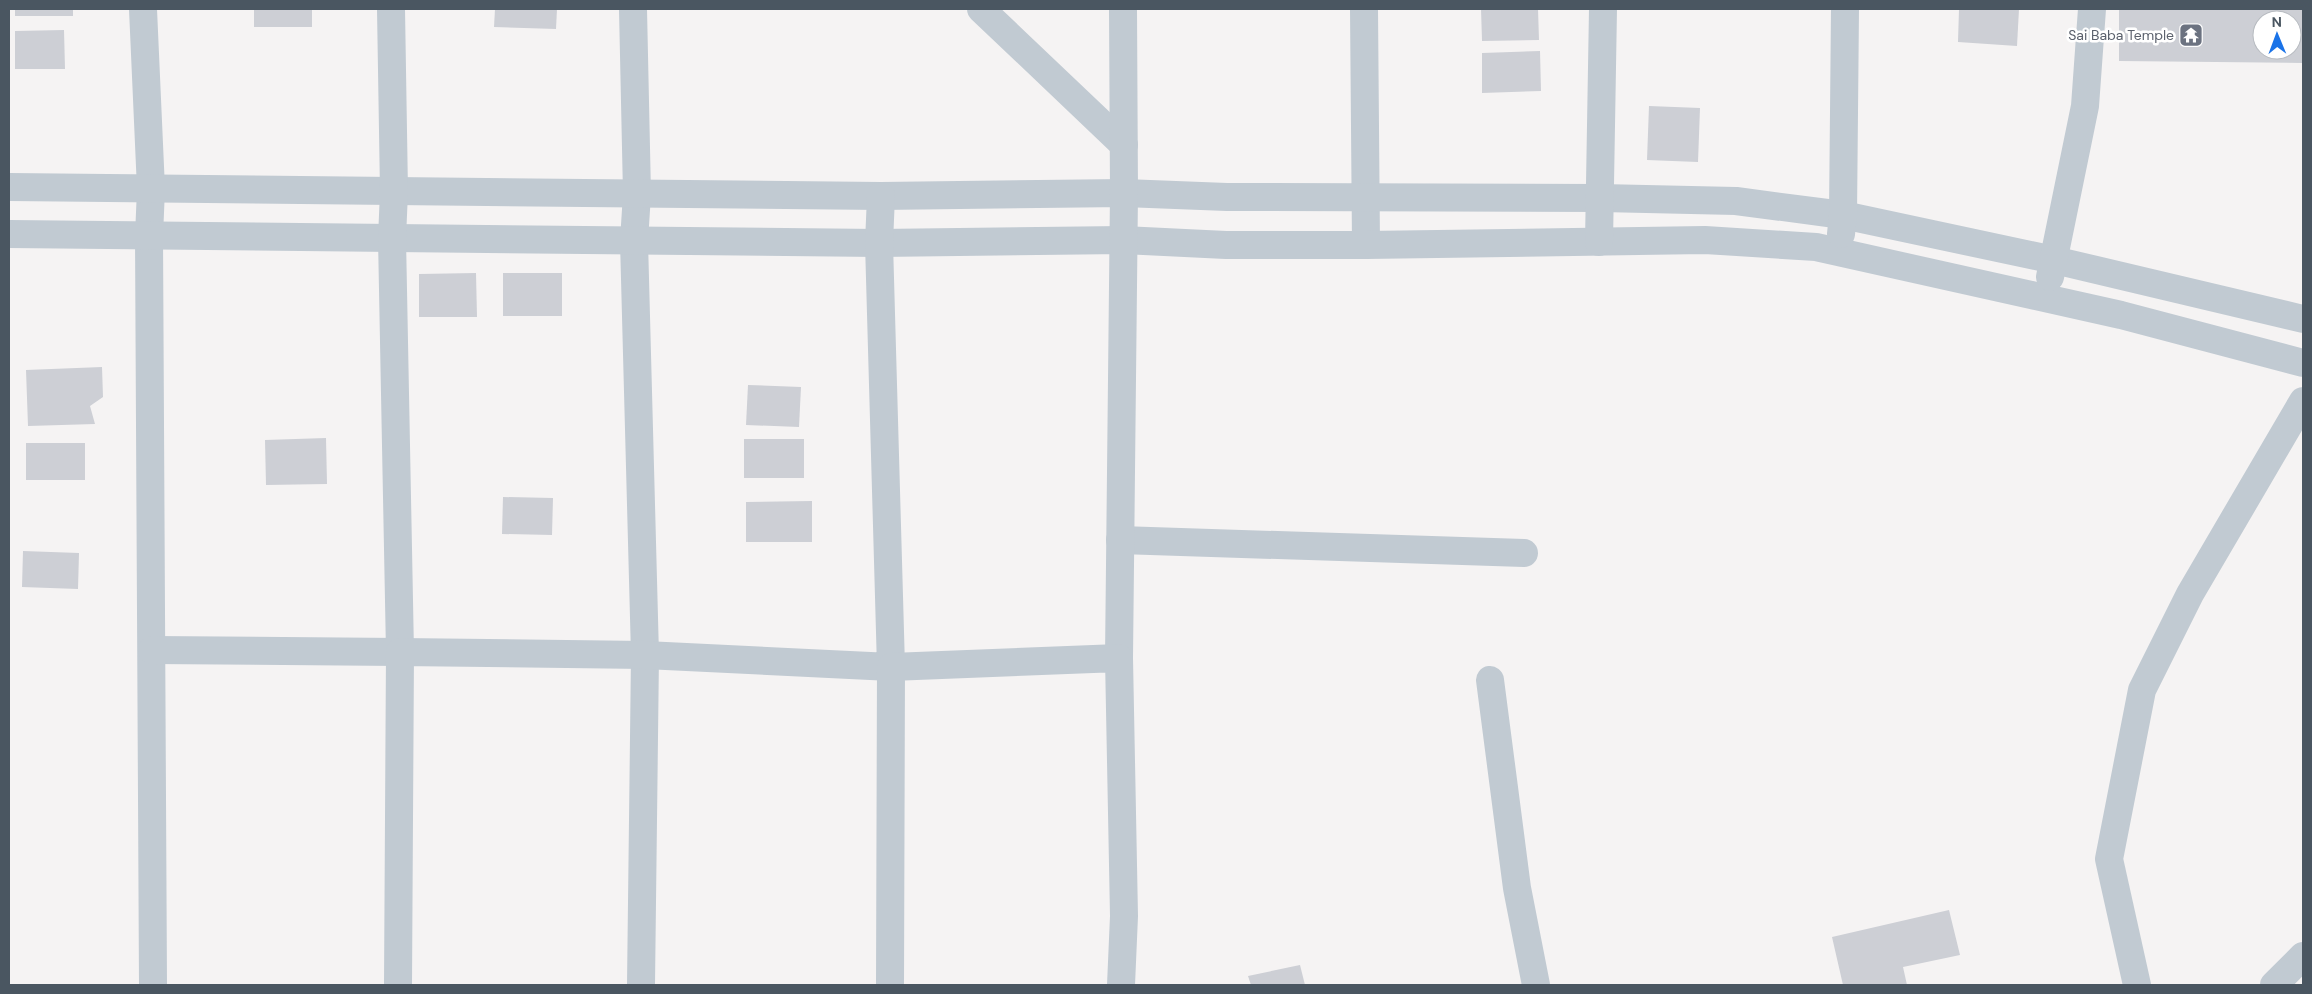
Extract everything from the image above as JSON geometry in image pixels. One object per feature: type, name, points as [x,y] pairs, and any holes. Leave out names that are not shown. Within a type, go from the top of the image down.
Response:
[{"type":"street","points":[[143,9],[151,189],[149,236],[154,985]]},
{"type":"street","points":[[391,9],[394,192],[392,238],[400,652],[398,985]]},
{"type":"street","points":[[633,9],[637,194],[634,241],[645,655],[641,985]]},
{"type":"street","points":[[981,9],[1124,145]]},
{"type":"street","points":[[1121,985],[1124,916],[1119,658],[1124,193],[1123,9]]},
{"type":"street","points":[[1364,9],[1366,245]]},
{"type":"street","points":[[1599,242],[1604,9]]},
{"type":"street","points":[[1838,252],[1843,215],[1845,9]]},
{"type":"street","points":[[2045,298],[2085,106],[2092,9]]},
{"type":"street","points":[[9,187],[881,196],[1124,193],[1227,198],[1600,198],[1736,202],[1843,215],[2054,260],[2303,319]]},
{"type":"street","points":[[881,196],[879,243],[891,667],[890,985]]},
{"type":"street","points":[[9,234],[879,243],[1123,240],[1226,245],[1705,240],[1816,247],[2121,315],[2303,363]]},
{"type":"street","points":[[2137,985],[2109,859],[2142,690],[2190,594],[2303,401]]},
{"type":"street","points":[[1120,540],[1524,553]]},
{"type":"street","points":[[152,650],[645,655],[891,667],[1119,658]]},
{"type":"street","points":[[1490,680],[1517,888],[1536,985]]},
{"type":"street","points":[[2274,985],[2303,956]]},
{"type":"building","points":[[15,9],[73,9],[73,16],[15,16]]},
{"type":"building","points":[[254,9],[312,9],[312,27],[254,27]]},
{"type":"building","points":[[495,9],[557,9],[556,29],[494,27]]},
{"type":"building","points":[[1481,9],[1538,9],[1539,40],[1482,41]]},
{"type":"building","points":[[1959,9],[2019,9],[2017,46],[1958,42]]},
{"type":"building","name":"Sai Baba Temple","points":[[2119,9],[2303,9],[2303,63],[2119,61]]},
{"type":"building","points":[[64,30],[65,69],[15,69],[15,31]]},
{"type":"building","points":[[1540,51],[1541,91],[1482,93],[1482,53]]},
{"type":"building","points":[[1649,106],[1700,108],[1698,162],[1647,160]]},
{"type":"building","points":[[476,273],[477,317],[419,317],[419,274]]},
{"type":"building","points":[[503,273],[562,273],[562,316],[503,316]]},
{"type":"building","points":[[102,367],[103,397],[90,406],[95,424],[28,426],[26,370]]},
{"type":"building","points":[[748,385],[801,387],[799,427],[746,425]]},
{"type":"building","points":[[326,438],[327,484],[266,485],[265,440]]},
{"type":"building","points":[[744,439],[804,439],[804,478],[744,478]]},
{"type":"building","points":[[26,443],[85,443],[85,480],[26,480]]},
{"type":"building","points":[[503,497],[553,498],[552,535],[502,534]]},
{"type":"building","points":[[812,501],[812,542],[746,542],[746,502]]},
{"type":"building","points":[[23,551],[79,553],[78,589],[22,587]]},
{"type":"building","points":[[1949,910],[1960,955],[1903,967],[1907,985],[1843,985],[1832,937]]},
{"type":"building","points":[[1300,965],[1305,985],[1251,985],[1248,976]]},
{"type":"place","name":"Sai Baba Temple","points":[[2191,35]]}]
